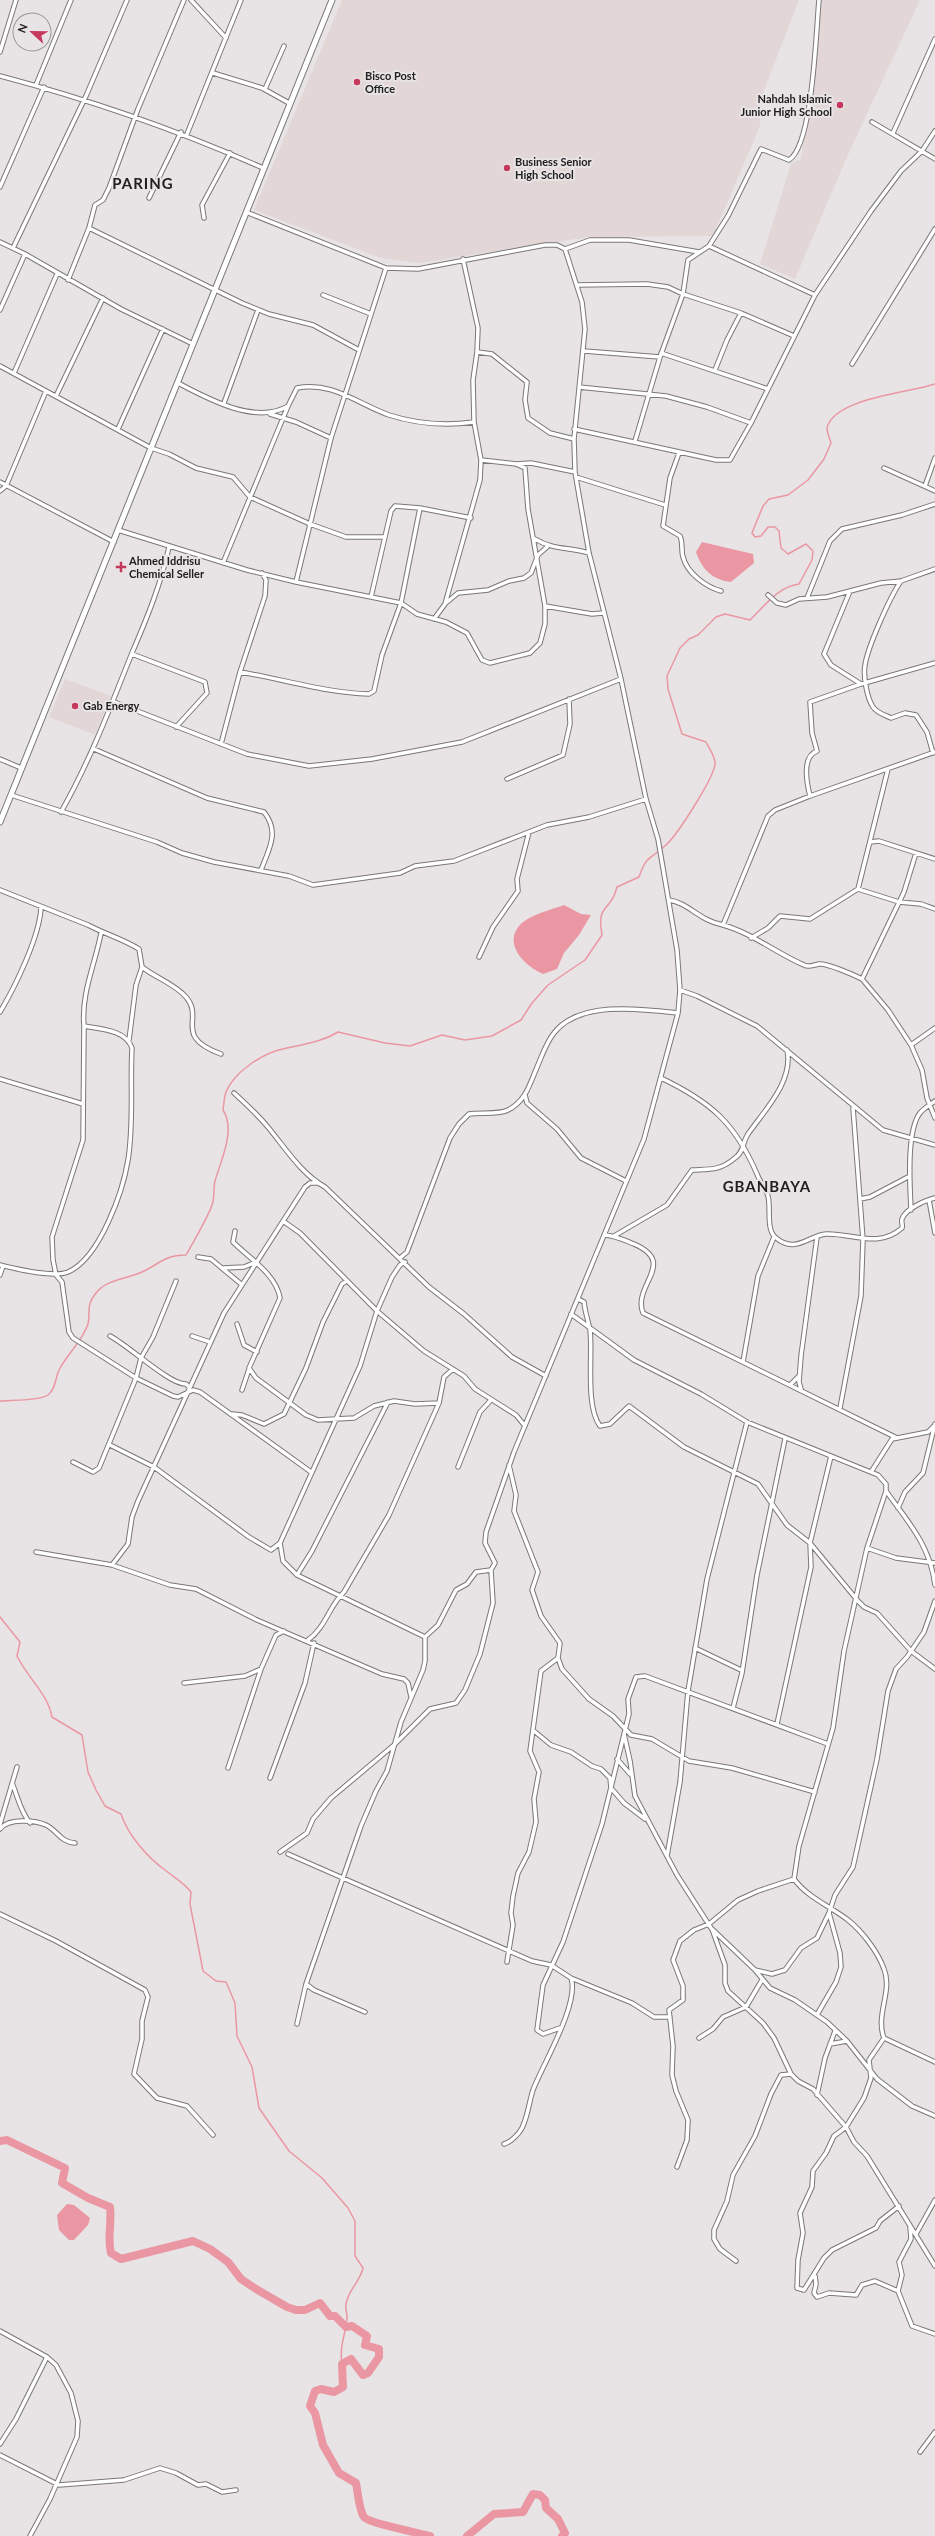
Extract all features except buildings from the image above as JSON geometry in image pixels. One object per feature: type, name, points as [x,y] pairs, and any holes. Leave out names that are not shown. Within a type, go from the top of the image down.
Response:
[{"type":"main road","points":[[1,818],[114,542],[289,103],[332,0]]},
{"type":"street","points":[[0,52],[16,0]]},
{"type":"street","points":[[36,85],[71,0]]},
{"type":"street","points":[[13,248],[84,99],[127,0]]},
{"type":"street","points":[[68,280],[89,228],[95,205],[103,200],[184,0]]},
{"type":"street","points":[[191,0],[226,38]]},
{"type":"street","points":[[187,134],[213,73],[241,0]]},
{"type":"street","points":[[635,442],[648,393],[682,294],[688,260],[709,246],[728,216],[761,149],[789,160],[795,156],[807,125],[819,0]]},
{"type":"street","points":[[893,133],[935,39]]},
{"type":"street","points":[[265,89],[284,46]]},
{"type":"street","points":[[213,73],[265,89],[289,103]]},
{"type":"street","points":[[0,76],[44,86],[136,116],[187,134],[263,168]]},
{"type":"street","points":[[0,187],[44,86]]},
{"type":"street","points":[[872,122],[935,159]]},
{"type":"street","points":[[574,429],[679,453],[716,460],[730,460],[751,423],[815,295],[871,211],[901,171],[922,151],[935,131]]},
{"type":"street","points":[[149,198],[181,132]]},
{"type":"street","points":[[204,218],[202,205],[230,153]]},
{"type":"street","points":[[0,172],[5,174]]},
{"type":"street","points":[[246,212],[386,268],[418,268],[545,245],[557,245],[565,249],[578,285],[584,315],[584,351],[574,429],[575,472],[589,553],[603,613],[621,679],[646,799],[658,839],[669,900],[680,990],[678,1013],[662,1078],[644,1139],[524,1426],[509,1464],[485,1538],[485,1543],[495,1563],[491,1570],[492,1603],[480,1654],[465,1690],[456,1703],[430,1709],[394,1745],[331,1798],[313,1819],[307,1833],[280,1852]]},
{"type":"street","points":[[89,228],[214,290],[258,310],[313,325],[359,350]]},
{"type":"street","points":[[852,364],[935,229]]},
{"type":"street","points":[[565,249],[590,240],[629,240],[700,252]]},
{"type":"street","points":[[0,242],[25,254],[68,280],[193,344]]},
{"type":"street","points":[[709,246],[815,295]]},
{"type":"street","points":[[0,310],[25,254]]},
{"type":"street","points":[[445,604],[480,480],[481,460],[474,422],[473,380],[477,352],[477,319],[463,259]]},
{"type":"street","points":[[296,582],[331,438],[386,268]]},
{"type":"street","points":[[14,373],[57,274]]},
{"type":"street","points":[[578,285],[647,284],[668,287],[682,294],[741,313],[794,336]]},
{"type":"street","points":[[323,295],[371,314]]},
{"type":"street","points":[[56,396],[103,298]]},
{"type":"street","points":[[224,403],[258,310]]},
{"type":"street","points":[[716,370],[727,340],[741,313]]},
{"type":"street","points":[[118,429],[163,329]]},
{"type":"street","points":[[584,351],[660,357]]},
{"type":"street","points":[[477,352],[492,354],[527,382],[525,400],[528,418],[550,432],[574,439]]},
{"type":"street","points":[[661,353],[716,370],[768,389]]},
{"type":"street","points":[[0,366],[151,448],[168,454],[196,468],[233,477],[250,497],[310,524],[346,537],[385,538]]},
{"type":"street","points":[[178,383],[210,400],[224,403],[255,414],[269,414],[285,418],[331,438]]},
{"type":"street","points":[[579,387],[648,393],[707,407],[751,423]]},
{"type":"street","points":[[223,563],[285,418],[288,406],[297,388],[328,388],[388,414],[410,421],[435,424],[474,422]]},
{"type":"street","points":[[0,491],[6,486],[46,391]]},
{"type":"street","points":[[269,414],[288,406]]},
{"type":"street","points":[[679,453],[670,478],[663,526],[680,536],[683,558],[688,568],[705,584],[721,591]]},
{"type":"street","points":[[925,486],[935,458]]},
{"type":"street","points":[[481,460],[516,464],[531,463],[575,472]]},
{"type":"street","points":[[525,468],[531,463]]},
{"type":"street","points":[[516,464],[525,468]]},
{"type":"street","points":[[118,530],[223,563],[296,582],[401,603],[417,614],[446,622],[466,632],[482,660],[490,663],[530,653],[537,647],[545,624],[545,606],[538,555],[528,509],[525,468]]},
{"type":"street","points":[[884,468],[935,492]]},
{"type":"street","points":[[576,477],[665,505]]},
{"type":"street","points":[[0,482],[114,542]]},
{"type":"street","points":[[807,598],[830,541],[842,529],[902,515],[935,504]]},
{"type":"street","points":[[371,597],[385,538],[395,506],[420,508],[470,518]]},
{"type":"street","points":[[240,672],[282,678],[332,691],[369,694],[374,691],[382,656],[401,603],[420,508]]},
{"type":"street","points":[[535,539],[547,547],[573,548],[589,553]]},
{"type":"street","points":[[61,812],[94,749],[114,702],[132,654],[155,601],[169,547]]},
{"type":"street","points":[[434,619],[445,604],[458,593],[485,591],[509,581],[524,578],[531,572],[538,555],[547,547]]},
{"type":"street","points":[[768,595],[775,602],[786,605],[807,598],[827,598],[850,591],[901,581],[935,569]]},
{"type":"street","points":[[221,744],[240,672],[266,592],[266,580],[262,573]]},
{"type":"street","points":[[723,925],[764,821],[775,810],[810,796],[934,753],[926,732],[916,715],[905,713],[891,718],[876,710],[872,706],[866,683],[865,665],[901,581]]},
{"type":"street","points":[[850,591],[824,654],[831,665],[861,684]]},
{"type":"street","points":[[545,606],[592,614],[603,613]]},
{"type":"street","points":[[132,654],[205,682],[206,693],[176,727]]},
{"type":"street","points":[[810,796],[806,770],[812,754],[817,750],[808,704],[820,697],[935,663]]},
{"type":"street","points":[[114,702],[247,754],[309,766],[372,759],[462,742],[621,679]]},
{"type":"street","points":[[507,779],[563,755],[570,724],[569,699]]},
{"type":"street","points":[[94,749],[207,798],[264,812],[270,820],[274,830],[261,870]]},
{"type":"street","points":[[0,759],[21,768]]},
{"type":"street","points":[[751,938],[768,928],[780,916],[802,920],[817,917],[858,889],[888,769]]},
{"type":"street","points":[[11,795],[214,862],[261,870],[313,885],[400,873],[416,866],[454,861],[548,824],[589,817],[646,799]]},
{"type":"street","points":[[479,957],[506,907],[517,895],[518,876],[529,832]]},
{"type":"street","points":[[870,842],[879,841],[935,859]]},
{"type":"street","points":[[862,979],[879,947],[904,892],[916,853]]},
{"type":"street","points":[[858,889],[899,902],[921,904],[935,908]]},
{"type":"street","points":[[0,890],[40,907],[88,924],[101,933],[123,940],[140,950],[142,967],[136,985],[129,1040],[132,1048],[128,1160],[116,1201],[87,1257],[68,1272],[56,1275],[2,1265],[0,1275]]},
{"type":"street","points":[[669,900],[678,901],[708,922],[723,925],[804,965],[824,965],[838,970],[849,971],[862,979],[888,1010],[911,1045],[922,1070],[929,1105],[935,1118]]},
{"type":"street","points":[[0,1012],[26,960],[39,921],[40,907]]},
{"type":"street","points":[[101,933],[90,971],[84,1004],[83,1140],[52,1237],[56,1275],[62,1282],[69,1332],[76,1339],[136,1378],[178,1397],[189,1389]]},
{"type":"street","points":[[142,967],[186,996],[191,1003],[193,1014],[191,1025],[192,1033],[198,1041],[209,1049],[221,1054]]},
{"type":"street","points":[[680,990],[697,996],[757,1026],[787,1050],[853,1108],[883,1130],[913,1140],[935,1145]]},
{"type":"street","points":[[400,1258],[407,1252],[436,1171],[459,1124],[469,1114],[506,1111],[518,1104],[525,1095],[550,1038],[557,1030],[569,1022],[586,1014],[616,1008],[678,1013]]},
{"type":"street","points":[[84,1026],[107,1030],[129,1040]]},
{"type":"street","points":[[911,1045],[935,1028]]},
{"type":"street","points":[[614,1236],[667,1205],[692,1170],[711,1170],[733,1160],[744,1146],[748,1134],[766,1112],[787,1070],[789,1059],[787,1050]]},
{"type":"street","points":[[662,1078],[688,1091],[712,1107],[726,1120],[744,1146],[767,1194],[774,1237],[758,1276],[743,1362]]},
{"type":"street","points":[[0,1079],[83,1104]]},
{"type":"street","points":[[234,1093],[266,1124],[285,1149],[318,1183],[325,1187],[405,1262],[418,1277],[512,1357],[546,1376]]},
{"type":"street","points":[[525,1095],[527,1103],[557,1130],[582,1158],[626,1181]]},
{"type":"street","points":[[911,1210],[908,1177],[913,1140],[919,1115],[935,1101]]},
{"type":"street","points":[[518,1104],[527,1103]]},
{"type":"street","points":[[840,1408],[861,1296],[863,1240],[857,1140],[853,1108]]},
{"type":"street","points":[[860,1199],[870,1197],[908,1177]]},
{"type":"street","points":[[112,1565],[128,1544],[132,1517],[210,1342],[241,1284],[304,1187],[310,1183],[318,1183]]},
{"type":"street","points":[[774,1237],[782,1242],[794,1244],[825,1234],[863,1240],[881,1239],[898,1232],[903,1227],[903,1216],[911,1210],[935,1198]]},
{"type":"street","points":[[929,1200],[935,1232]]},
{"type":"street","points":[[283,1221],[321,1252],[377,1311],[424,1351],[464,1376],[475,1390],[516,1415],[524,1426]]},
{"type":"street","points":[[235,1231],[233,1242],[256,1262],[274,1284],[280,1298],[249,1368],[242,1390]]},
{"type":"street","points":[[605,1235],[614,1236],[640,1247],[649,1253],[653,1261],[654,1272],[640,1298],[643,1313],[840,1408],[895,1437],[928,1432],[935,1425]]},
{"type":"street","points":[[801,1389],[799,1376],[817,1237]]},
{"type":"street","points":[[198,1257],[211,1259],[241,1284]]},
{"type":"street","points":[[223,1268],[244,1267],[256,1262]]},
{"type":"street","points":[[110,1445],[154,1467],[264,1546],[274,1549],[280,1542],[360,1366],[377,1311],[396,1271],[405,1262]]},
{"type":"street","points":[[74,1462],[90,1471],[96,1471],[110,1445],[136,1378],[141,1358],[153,1337],[176,1281]]},
{"type":"street","points":[[231,1414],[242,1415],[264,1424],[284,1414],[306,1368],[330,1309],[342,1284],[347,1281]]},
{"type":"street","points":[[578,1299],[584,1302],[590,1329],[593,1403],[596,1422],[600,1426],[610,1424],[629,1406],[684,1447],[733,1474],[758,1484],[791,1530],[810,1543],[855,1598],[864,1607],[877,1613],[912,1651],[935,1669]]},
{"type":"street","points":[[572,1314],[590,1329],[634,1360],[701,1394],[747,1422],[785,1439],[871,1472],[883,1479],[886,1492],[913,1526],[930,1561],[935,1585]]},
{"type":"street","points":[[237,1324],[238,1336],[244,1345],[257,1352]]},
{"type":"street","points":[[110,1336],[169,1378],[180,1384],[186,1384],[189,1389],[200,1392],[311,1472]]},
{"type":"street","points":[[192,1336],[210,1342]]},
{"type":"street","points":[[249,1368],[256,1378],[306,1414],[318,1420],[354,1418],[374,1406],[388,1402],[439,1403]]},
{"type":"street","points":[[308,1640],[320,1631],[338,1597],[349,1584],[389,1515],[439,1403],[444,1377],[453,1369]]},
{"type":"street","points":[[791,1384],[799,1376]]},
{"type":"street","points":[[458,1467],[480,1412],[491,1400]]},
{"type":"street","points":[[297,1575],[312,1551],[388,1402]]},
{"type":"street","points":[[667,1857],[683,1758],[688,1691],[707,1579],[747,1422]]},
{"type":"street","points":[[898,1508],[905,1492],[923,1473],[935,1425]]},
{"type":"street","points":[[871,1472],[883,1450],[895,1437]]},
{"type":"street","points":[[733,1708],[742,1670],[785,1439]]},
{"type":"street","points":[[776,1724],[811,1567],[810,1543],[831,1456]]},
{"type":"street","points":[[509,1464],[516,1494],[514,1511],[538,1572],[532,1586],[533,1596],[541,1616],[560,1643],[558,1658],[562,1669],[574,1683],[625,1730],[639,1738],[652,1739],[683,1758],[700,1764],[732,1768],[815,1792]]},
{"type":"street","points":[[886,1492],[867,1548],[855,1598],[828,1744],[799,1846],[794,1879],[807,1894],[830,1911],[855,1926],[884,1967],[886,1975],[886,1997],[880,2029],[884,2038],[935,2062]]},
{"type":"street","points":[[280,1542],[283,1561],[297,1575],[338,1597],[425,1638]]},
{"type":"street","points":[[867,1548],[896,1558],[930,1561],[935,1563]]},
{"type":"street","points":[[36,1552],[112,1565],[170,1585],[196,1589],[257,1620],[308,1640],[382,1674],[404,1679],[408,1683],[411,1698]]},
{"type":"street","points":[[296,2024],[306,1984],[344,1879],[361,1826],[376,1791],[387,1771],[394,1745],[425,1661],[425,1638],[438,1625],[456,1590],[467,1584],[476,1572],[491,1570]]},
{"type":"street","points":[[754,1970],[772,1974],[785,1970],[801,1948],[817,1938],[830,1911],[835,1895],[852,1872],[877,1760],[888,1691],[896,1669],[912,1651],[930,1619],[935,1601]]},
{"type":"street","points":[[228,1768],[261,1669],[276,1635],[284,1631]]},
{"type":"street","points":[[270,1778],[305,1682],[314,1643]]},
{"type":"street","points":[[695,1648],[742,1670]]},
{"type":"street","points":[[508,1962],[513,1896],[518,1873],[529,1852],[536,1822],[534,1799],[539,1772],[530,1751],[534,1731],[541,1671],[558,1658]]},
{"type":"street","points":[[184,1684],[245,1676],[261,1669]]},
{"type":"street","points":[[560,2028],[543,2034],[536,2028],[543,1985],[563,1942],[602,1824],[629,1714],[628,1699],[636,1677],[645,1676],[688,1691],[828,1744]]},
{"type":"street","points":[[534,1731],[551,1745],[571,1752],[592,1766],[601,1769],[610,1778],[611,1788],[637,1814],[646,1819]]},
{"type":"street","points":[[624,1734],[630,1760],[635,1796],[667,1857],[710,1926],[725,1965],[726,1989],[746,2007],[774,2038],[791,2074],[817,2095],[846,2127],[848,2134],[867,2156],[935,2266]]},
{"type":"street","points":[[618,1759],[631,1775]]},
{"type":"street","points":[[0,1824],[17,1767]]},
{"type":"street","points":[[12,1783],[18,1797],[20,1810],[30,1822]]},
{"type":"street","points":[[0,1829],[15,1822],[30,1822],[48,1826],[62,1840],[75,1843]]},
{"type":"street","points":[[288,1854],[532,1960],[551,1965],[571,1978],[632,2003],[654,2017],[670,2017]]},
{"type":"street","points":[[677,2167],[687,2140],[688,2120],[672,2075],[673,2046],[669,2010],[683,2000],[683,1986],[673,1960],[677,1945],[684,1936],[710,1926],[738,1900],[758,1891],[794,1879]]},
{"type":"street","points":[[818,2013],[836,1982],[841,1967],[840,1953],[830,1911]]},
{"type":"street","points":[[0,1914],[56,1941],[145,1990],[148,1997],[142,2021],[142,2039],[134,2074],[157,2098],[187,2106],[213,2135]]},
{"type":"street","points":[[710,1926],[775,1992],[795,2000],[818,2013],[847,2042],[877,2079],[912,2106],[935,2116]]},
{"type":"street","points":[[504,2144],[522,2129],[533,2091],[551,2054],[560,2028],[572,1990],[571,1978]]},
{"type":"street","points":[[700,2038],[713,2029],[723,2017],[746,2007],[762,1980]]},
{"type":"street","points":[[306,1984],[314,1990],[365,2012]]},
{"type":"street","points":[[817,2095],[825,2058],[835,2031]]},
{"type":"street","points":[[884,2038],[869,2060],[869,2085],[846,2127],[834,2136],[826,2153],[812,2171],[812,2187],[801,2206],[803,2233],[798,2260],[797,2288],[804,2290],[815,2276],[824,2258],[832,2250],[876,2228],[880,2221],[899,2206]]},
{"type":"street","points":[[830,2044],[847,2042]]},
{"type":"street","points":[[736,2261],[724,2253],[714,2239],[716,2223],[727,2201],[733,2175],[755,2136],[781,2075],[791,2074]]},
{"type":"street","points":[[916,2234],[935,2200]]},
{"type":"street","points":[[910,2227],[911,2240],[900,2262],[902,2275],[898,2291],[912,2326],[935,2334]]},
{"type":"street","points":[[815,2276],[816,2284],[814,2293],[817,2297],[829,2293],[856,2295],[862,2285],[875,2281],[898,2291]]},
{"type":"street","points":[[0,2331],[47,2357],[64,2377],[78,2421],[77,2437],[30,2536]]},
{"type":"street","points":[[0,2444],[16,2419],[47,2357]]},
{"type":"street","points":[[920,2452],[935,2432]]},
{"type":"street","points":[[0,2455],[60,2485],[124,2480],[160,2468],[176,2473],[198,2485],[206,2484],[222,2492],[236,2490]]},
{"type":"shaded area","name":"Business Senior High School","points":[[342,0],[799,0],[761,98],[760,126],[713,236],[589,237],[419,263],[381,258],[254,210]]},
{"type":"shaded area","name":"Nahdah Islamic Junior High School","points":[[821,0],[920,0],[846,159],[795,279],[760,264],[791,164],[801,159]]},
{"type":"shaded area","points":[[702,542],[753,554],[754,563],[731,582],[719,579],[705,569],[698,558],[696,552]]},
{"type":"shaded area","points":[[65,679],[111,696],[95,735],[49,717]]},
{"type":"shaded area","points":[[564,905],[581,914],[591,915],[579,935],[564,953],[557,969],[543,974],[536,971],[524,961],[519,954],[515,948],[515,933],[519,926],[528,919],[540,913]]},
{"type":"shaded area","points":[[67,2204],[74,2205],[90,2218],[88,2225],[74,2240],[69,2240],[59,2230],[57,2215]]},
{"type":"waterway","points":[[0,1401],[39,1398],[51,1393],[59,1370],[88,1324],[89,1306],[96,1293],[101,1288],[111,1282],[142,1272],[167,1258],[186,1255],[204,1223],[213,1202],[215,1181],[224,1155],[228,1136],[227,1118],[223,1110],[225,1094],[235,1077],[250,1064],[275,1051],[318,1041],[338,1032],[385,1043],[410,1046],[442,1035],[465,1040],[492,1036],[521,1020],[532,1003],[548,985],[585,960],[602,935],[601,917],[605,908],[611,901],[617,887],[639,877],[644,864],[661,850],[671,839],[687,818],[710,779],[714,769],[715,762],[713,754],[706,742],[682,734],[668,689],[667,676],[680,648],[689,639],[698,635],[716,617],[725,614],[750,620],[778,593],[784,589],[799,584],[812,560],[813,551],[806,544],[788,554],[781,548],[779,531],[775,527],[768,527],[761,536],[755,537],[752,533],[763,506],[769,499],[788,495],[808,480],[824,459],[831,443],[827,428],[833,418],[843,410],[857,403],[874,398],[935,384]]},
{"type":"waterway","points":[[0,1617],[20,1642],[17,1656],[42,1693],[50,1709],[52,1717],[82,1735],[88,1772],[105,1806],[121,1814],[133,1838],[145,1852],[158,1865],[182,1883],[191,1892],[190,1904],[203,1971],[216,1981],[226,1982],[235,2003],[237,2036],[252,2067],[259,2108],[289,2151],[322,2178],[348,2208],[355,2221],[355,2256],[363,2268],[347,2299],[347,2317],[341,2351],[342,2364]]},
{"type":"waterway","points":[[0,2141],[7,2140],[65,2168],[62,2183],[88,2198],[110,2207],[109,2241],[111,2253],[121,2259],[193,2241],[210,2249],[228,2262],[241,2279],[287,2307],[296,2310],[305,2310],[320,2303],[330,2316],[335,2316],[346,2327],[352,2326],[367,2336],[365,2345],[379,2349],[379,2357],[368,2373],[363,2375],[351,2359],[342,2364],[343,2387],[334,2392],[321,2389],[315,2391],[310,2406],[315,2413],[323,2445],[339,2473],[356,2483],[360,2506],[364,2517],[384,2525],[430,2536]]},
{"type":"waterway","points":[[467,2536],[494,2514],[523,2512],[533,2494],[540,2495],[545,2500],[546,2508],[558,2519],[565,2533],[562,2536]]},
{"type":"place","name":"Bisco Post Office","points":[[357,82]]},
{"type":"place","name":"Nahdah Islamic Junior High School","points":[[840,105]]},
{"type":"place","name":"Business Senior High School","points":[[507,168]]},
{"type":"place","name":"Ahmed Iddrisu Chemical Seller","points":[[121,567]]},
{"type":"place","name":"Gab Energy","points":[[75,706]]},
{"type":"district","name":"PARING","points":[[143,184]]},
{"type":"district","name":"GBANBAYA","points":[[767,1187]]}]
